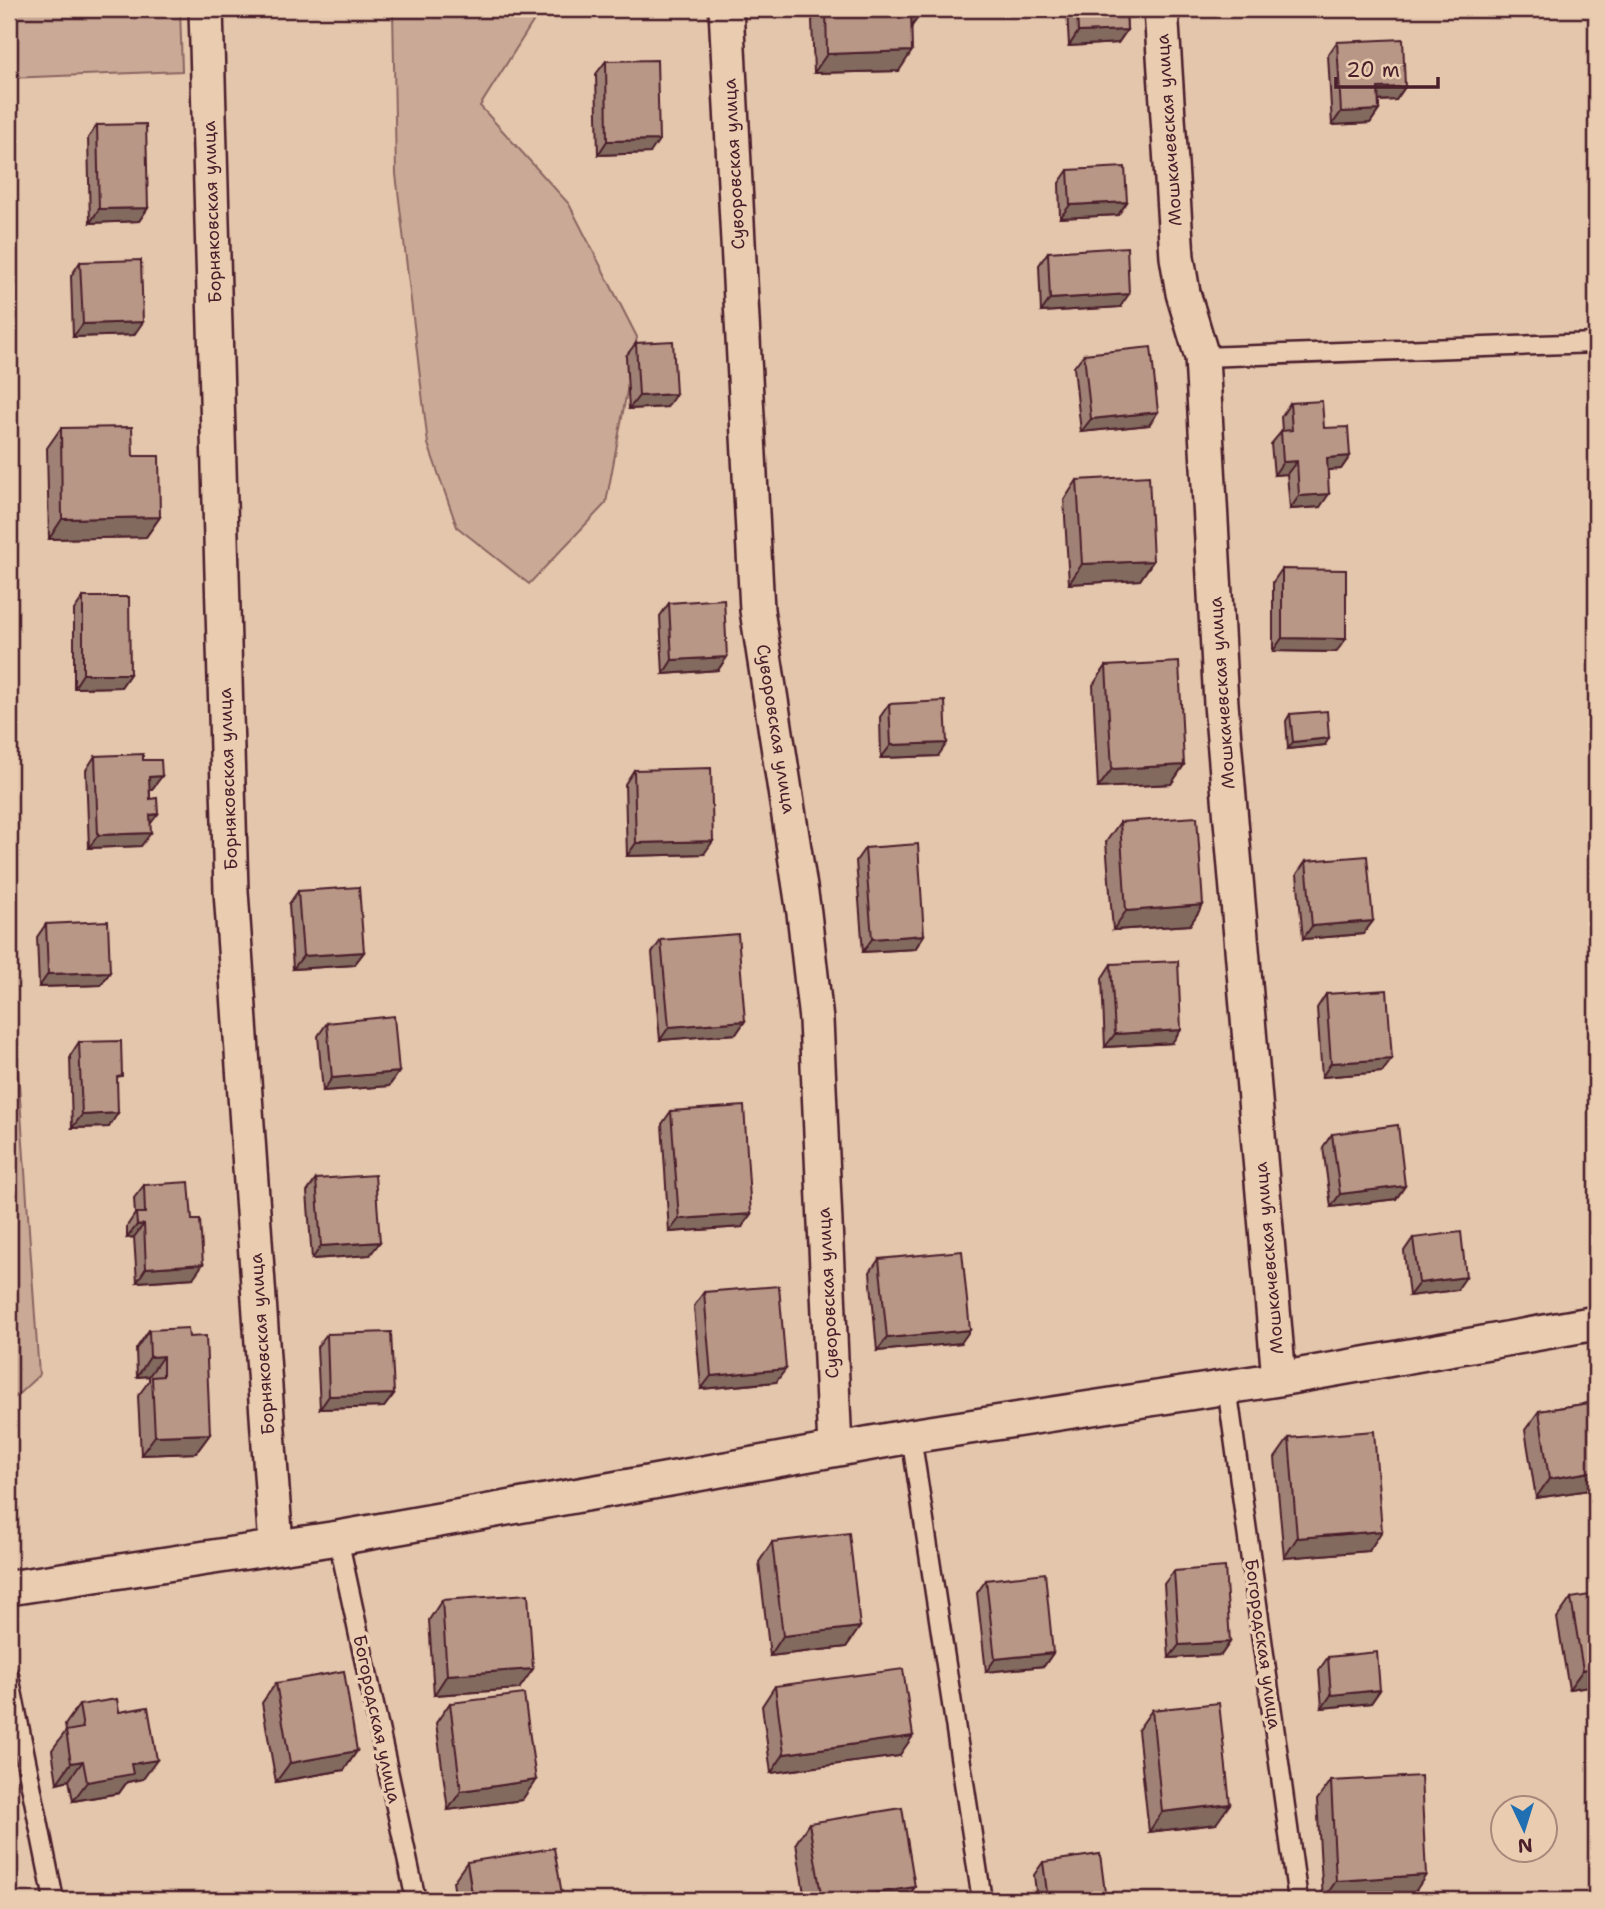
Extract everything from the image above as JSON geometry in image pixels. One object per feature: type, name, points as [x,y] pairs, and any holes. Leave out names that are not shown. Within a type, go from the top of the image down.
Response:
[{"type":"street","name":"Борняковская улица","points":[[206,9],[231,891],[276,1547]]},
{"type":"street","name":"Суворовская улица","points":[[726,9],[757,610],[804,913],[816,1020],[835,1449]]},
{"type":"street","name":"Мошкачевская улица","points":[[1161,9],[1177,257],[1183,293],[1202,357],[1221,704],[1279,1379]]},
{"type":"street","points":[[9,1588],[338,1538],[911,1436],[1279,1379],[1596,1323]]},
{"type":"lane","points":[[1202,357],[1596,343]]},
{"type":"lane","name":"Богородская улица","points":[[1227,1387],[1298,1900]]},
{"type":"lane","points":[[911,1436],[982,1900]]},
{"type":"lane","name":"Богородская улица","points":[[338,1538],[416,1900]]},
{"type":"lane","points":[[9,1676],[54,1900]]},
{"type":"shaded area","points":[[9,9],[180,9],[182,71],[9,78]]},
{"type":"shaded area","points":[[393,9],[541,9],[480,106],[569,204],[637,337],[606,503],[529,584],[457,527],[428,444],[396,174]]},
{"type":"shaded area","points":[[9,938],[39,1375],[9,1403]]},
{"type":"building","points":[[826,9],[911,9],[912,51],[827,54]]},
{"type":"building","points":[[1077,9],[1126,9],[1127,30],[1078,32]]},
{"type":"building","points":[[1403,39],[1405,87],[1378,88],[1379,110],[1341,112],[1337,42]]},
{"type":"building","points":[[657,60],[659,140],[607,141],[606,61]]},
{"type":"building","points":[[146,124],[148,208],[99,209],[97,125]]},
{"type":"building","points":[[1125,167],[1127,202],[1070,205],[1068,170]]},
{"type":"building","points":[[1127,247],[1129,294],[1050,299],[1048,252]]},
{"type":"building","points":[[141,260],[143,322],[83,324],[80,262]]},
{"type":"building","points":[[673,341],[676,394],[639,396],[636,343]]},
{"type":"building","points":[[1151,347],[1158,412],[1091,419],[1084,354]]},
{"type":"building","points":[[1322,401],[1324,428],[1348,427],[1350,456],[1327,458],[1329,494],[1299,496],[1297,461],[1283,462],[1281,431],[1292,430],[1290,403]]},
{"type":"building","points":[[132,427],[133,456],[159,456],[160,517],[62,519],[61,428]]},
{"type":"building","points":[[1149,476],[1153,561],[1082,564],[1077,480]]},
{"type":"building","points":[[1282,569],[1346,570],[1346,639],[1282,638]]},
{"type":"building","points":[[83,597],[129,597],[130,674],[83,674]]},
{"type":"building","points":[[724,599],[727,657],[672,660],[669,603]]},
{"type":"building","points":[[1179,662],[1184,765],[1112,769],[1106,666]]},
{"type":"building","points":[[945,701],[947,743],[891,745],[889,704]]},
{"type":"building","points":[[1327,711],[1329,738],[1293,742],[1290,714]]},
{"type":"building","points":[[143,754],[143,760],[161,760],[162,776],[149,777],[150,799],[157,798],[158,814],[150,815],[151,833],[98,835],[95,756]]},
{"type":"building","points":[[711,768],[713,841],[636,843],[634,770]]},
{"type":"building","points":[[1197,817],[1203,905],[1126,911],[1120,822]]},
{"type":"building","points":[[918,844],[924,935],[872,939],[865,848]]},
{"type":"building","points":[[1367,856],[1373,921],[1312,926],[1306,861]]},
{"type":"building","points":[[359,887],[364,952],[303,956],[298,891]]},
{"type":"building","points":[[108,921],[110,972],[48,974],[46,924]]},
{"type":"building","points":[[738,934],[745,1021],[669,1027],[661,940]]},
{"type":"building","points":[[1178,961],[1181,1030],[1115,1034],[1111,964]]},
{"type":"building","points":[[1387,990],[1392,1059],[1331,1063],[1326,994]]},
{"type":"building","points":[[394,1016],[399,1072],[332,1078],[327,1023]]},
{"type":"building","points":[[121,1041],[122,1076],[117,1077],[118,1113],[82,1115],[79,1042]]},
{"type":"building","points":[[744,1106],[751,1214],[679,1219],[671,1111]]},
{"type":"building","points":[[1398,1125],[1405,1186],[1340,1194],[1332,1134]]},
{"type":"building","points":[[375,1175],[380,1242],[321,1246],[316,1179]]},
{"type":"building","points":[[189,1182],[192,1220],[200,1220],[203,1264],[146,1268],[144,1224],[137,1225],[136,1213],[145,1213],[144,1185]]},
{"type":"building","points":[[1461,1232],[1466,1277],[1419,1283],[1413,1238]]},
{"type":"building","points":[[962,1251],[970,1330],[887,1338],[879,1259]]},
{"type":"building","points":[[779,1286],[786,1369],[711,1376],[704,1292]]},
{"type":"building","points":[[188,1328],[189,1337],[206,1336],[210,1434],[155,1436],[152,1377],[163,1376],[163,1356],[150,1357],[149,1330]]},
{"type":"building","points":[[391,1332],[394,1394],[329,1396],[327,1334]]},
{"type":"building","points":[[1596,1402],[1596,1471],[1549,1479],[1539,1411]]},
{"type":"building","points":[[1374,1431],[1382,1531],[1297,1538],[1289,1438]]},
{"type":"building","points":[[849,1533],[860,1627],[783,1636],[772,1542]]},
{"type":"building","points":[[1225,1567],[1230,1642],[1179,1645],[1174,1571]]},
{"type":"building","points":[[1045,1573],[1053,1653],[995,1659],[986,1580]]},
{"type":"building","points":[[528,1594],[533,1669],[447,1675],[442,1600]]},
{"type":"building","points":[[1596,1594],[1596,1667],[1583,1670],[1571,1598]]},
{"type":"building","points":[[1377,1652],[1380,1690],[1331,1695],[1328,1657]]},
{"type":"building","points":[[903,1669],[913,1736],[784,1754],[775,1686]]},
{"type":"building","points":[[344,1671],[357,1751],[290,1763],[276,1683]]},
{"type":"building","points":[[524,1694],[536,1780],[461,1791],[450,1703]]},
{"type":"building","points":[[117,1699],[119,1712],[148,1707],[157,1760],[131,1764],[133,1774],[87,1782],[83,1761],[71,1763],[66,1731],[83,1728],[79,1705]]},
{"type":"building","points":[[1219,1703],[1230,1804],[1162,1812],[1152,1710]]},
{"type":"building","points":[[1421,1776],[1426,1875],[1336,1881],[1331,1781]]},
{"type":"building","points":[[902,1808],[915,1887],[822,1900],[809,1823]]},
{"type":"building","points":[[554,1848],[563,1900],[473,1900],[467,1862]]},
{"type":"building","points":[[1100,1854],[1106,1900],[1048,1900],[1043,1862]]}]
